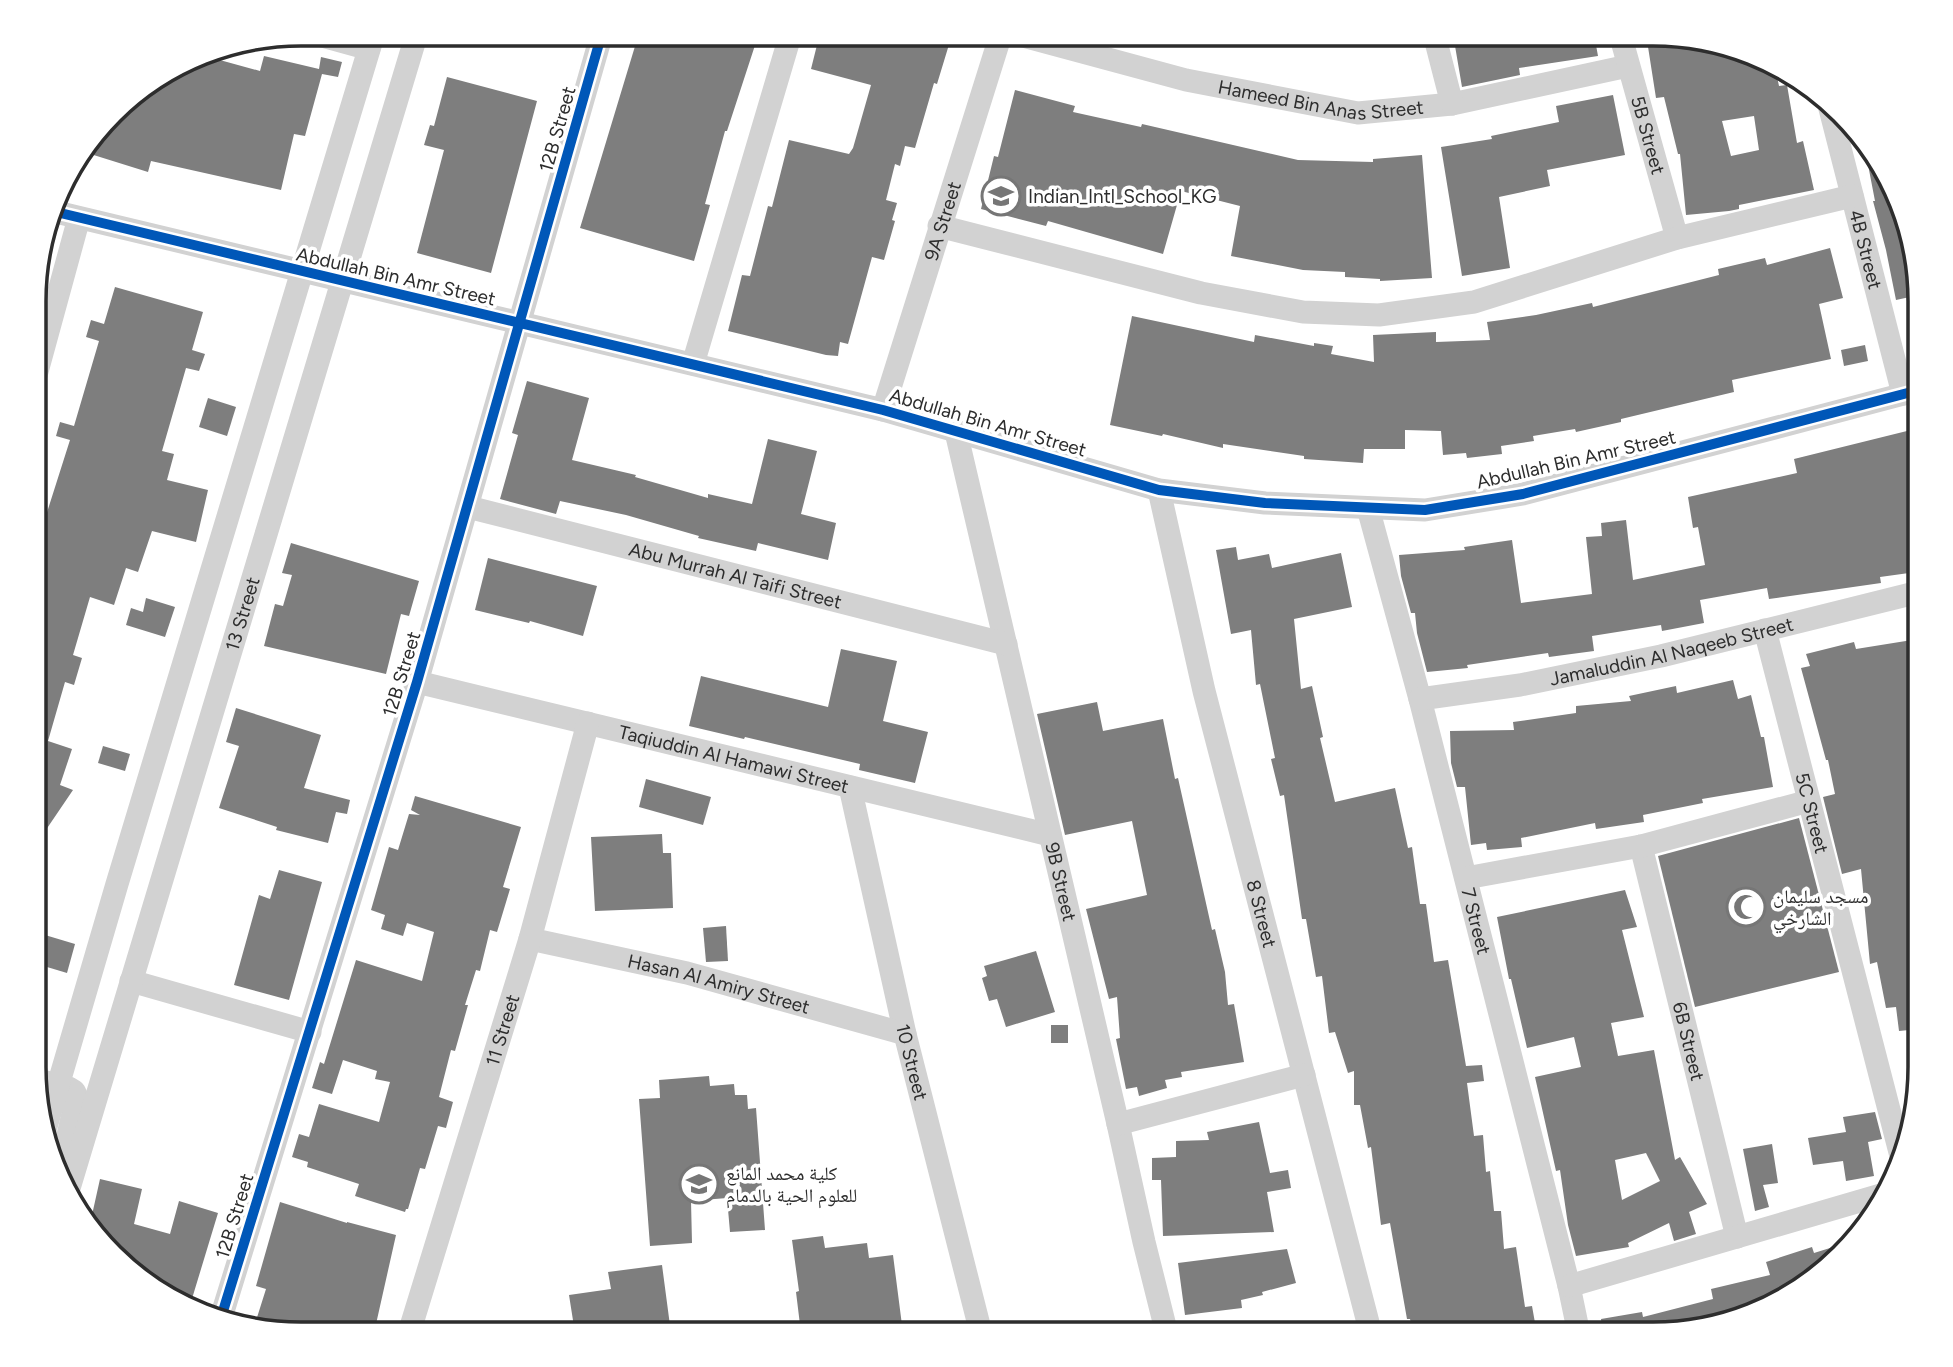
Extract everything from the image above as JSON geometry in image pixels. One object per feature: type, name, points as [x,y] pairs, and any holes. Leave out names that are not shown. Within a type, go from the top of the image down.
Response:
[{"type":"street","points":[[50,1115],[370,46]]},
{"type":"street","name":"13 Street","points":[[72,1179],[413,46]]},
{"type":"street","name":"12B Street","points":[[224,1309],[417,682],[598,46]]},
{"type":"street","points":[[693,364],[787,46]]},
{"type":"street","name":"9A Street","points":[[883,410],[997,46]]},
{"type":"street","name":"Hameed Bin Anas Street","points":[[1060,46],[1186,80],[1358,113],[1452,104],[1628,66]]},
{"type":"street","points":[[1437,46],[1452,104]]},
{"type":"street","name":"5B Street","points":[[1623,46],[1677,237]]},
{"type":"street","name":"4B Street","points":[[1833,120],[1852,196],[1908,382]]},
{"type":"street","points":[[939,226],[1201,293],[1303,312],[1379,315],[1474,302],[1677,237],[1852,196]]},
{"type":"street","name":"Abdullah Bin Amr Street","points":[[61,213],[883,410],[1159,490],[1265,503],[1425,510],[1522,494],[1908,393]]},
{"type":"street","points":[[46,342],[79,218]]},
{"type":"street","name":"9B Street","points":[[956,432],[1164,1322]]},
{"type":"street","name":"8 Street","points":[[1159,490],[1204,691],[1368,1322]]},
{"type":"street","name":"Abu Murrah Al Taifi Street","points":[[468,507],[1006,644]]},
{"type":"street","name":"7 Street","points":[[1368,508],[1466,878],[1576,1322]]},
{"type":"street","name":"Jamaluddin Al Naqeeb Street","points":[[1420,699],[1533,682],[1661,656],[1908,595]]},
{"type":"street","name":"5C Street","points":[[1765,630],[1897,1139]]},
{"type":"street","name":"Taqiuddin Al Hamawi Street","points":[[417,682],[1050,835]]},
{"type":"street","name":"11 Street","points":[[412,1322],[530,939],[588,723]]},
{"type":"street","name":"10 Street","points":[[850,787],[905,1034],[978,1322]]},
{"type":"street","points":[[1466,878],[1641,846],[1809,801]]},
{"type":"street","name":"6B Street","points":[[1641,846],[1737,1237]]},
{"type":"street","name":"Hasan Al Amiry Street","points":[[530,939],[687,973],[905,1034]]},
{"type":"street","points":[[131,981],[310,1032]]},
{"type":"street","points":[[1118,1124],[1304,1075]]},
{"type":"street","points":[[46,1082],[75,1091],[77,1097],[63,1158]]},
{"type":"street","points":[[1569,1286],[1870,1198]]},
{"type":"building","points":[[635,46],[755,46],[725,131],[705,204],[710,205],[694,261],[580,228]]},
{"type":"building","points":[[817,46],[949,46],[937,84],[934,83],[915,148],[905,146],[900,166],[895,164],[886,200],[897,203],[892,220],[895,221],[884,260],[872,257],[848,344],[840,342],[838,356],[728,331],[742,275],[750,276],[768,206],[772,207],[789,140],[849,154],[853,148],[871,85],[811,69]]},
{"type":"building","points":[[1455,46],[1596,46],[1598,56],[1519,68],[1520,75],[1462,87]]},
{"type":"building","points":[[1648,46],[1669,46],[1718,54],[1777,79],[1779,86],[1787,85],[1797,143],[1803,141],[1814,190],[1739,205],[1739,209],[1729,211],[1686,215],[1680,154],[1664,97],[1656,98]],"holes":[[[1754,116],[1759,150],[1731,156],[1722,121]]]},
{"type":"building","points":[[264,56],[319,69],[321,57],[342,62],[338,77],[322,74],[305,136],[294,134],[281,190],[151,161],[148,172],[92,154],[120,120],[145,98],[173,80],[218,59],[260,71]]},
{"type":"building","points":[[447,77],[537,101],[491,273],[417,253],[444,150],[424,145],[430,125],[434,126]]},
{"type":"building","points":[[1015,90],[1075,106],[1073,112],[1141,127],[1142,124],[1298,160],[1373,162],[1373,159],[1422,155],[1432,278],[1380,281],[1345,277],[1345,272],[1303,270],[1231,256],[1240,206],[1181,191],[1163,254],[1048,221],[1046,226],[981,209]]},
{"type":"building","points":[[1613,95],[1625,155],[1547,170],[1550,186],[1499,197],[1510,268],[1462,276],[1441,147],[1492,139],[1491,136],[1559,122],[1556,106]]},
{"type":"building","points":[[1868,165],[1888,203],[1899,235],[1908,297],[1896,300]]},
{"type":"building","points":[[1830,248],[1843,298],[1819,304],[1831,359],[1732,380],[1734,392],[1621,419],[1621,422],[1576,432],[1575,429],[1533,436],[1534,441],[1501,446],[1502,454],[1467,458],[1466,453],[1443,455],[1441,431],[1405,430],[1405,449],[1364,449],[1363,463],[1304,459],[1304,456],[1223,444],[1223,448],[1110,425],[1132,316],[1254,342],[1255,335],[1314,346],[1314,343],[1333,346],[1331,354],[1374,362],[1373,335],[1436,332],[1436,342],[1490,340],[1487,322],[1592,303],[1593,307],[1719,275],[1718,269],[1765,258],[1767,265]]},
{"type":"building","points":[[115,287],[203,312],[192,350],[205,354],[199,371],[186,368],[162,451],[174,454],[167,480],[208,490],[196,542],[152,531],[138,572],[126,568],[114,605],[90,597],[73,655],[82,658],[74,685],[65,682],[48,741],[72,749],[60,785],[73,790],[46,830],[46,516],[70,440],[56,436],[60,422],[74,426],[99,341],[86,337],[91,320],[104,324]]},
{"type":"building","points":[[1865,345],[1868,361],[1844,366],[1841,350]]},
{"type":"building","points":[[527,381],[589,398],[572,460],[636,475],[635,477],[708,498],[708,494],[752,504],[768,439],[817,451],[801,514],[836,523],[828,560],[758,543],[756,551],[698,538],[699,536],[626,515],[560,501],[556,514],[500,499],[518,435],[512,433]]},
{"type":"building","points":[[208,398],[236,407],[227,436],[199,427]]},
{"type":"building","points":[[1908,431],[1908,573],[1880,577],[1881,583],[1769,599],[1767,588],[1700,600],[1704,623],[1662,631],[1661,625],[1592,636],[1594,651],[1549,657],[1548,653],[1467,665],[1468,668],[1427,672],[1415,613],[1411,613],[1401,576],[1399,555],[1465,550],[1464,547],[1512,540],[1521,603],[1592,594],[1586,537],[1602,536],[1601,523],[1626,520],[1633,580],[1705,565],[1698,527],[1693,528],[1688,497],[1797,473],[1794,459]]},
{"type":"building","points":[[291,543],[419,581],[409,616],[401,614],[386,674],[264,646],[275,604],[283,606],[292,575],[282,573]]},
{"type":"building","points":[[1236,547],[1238,560],[1269,554],[1272,568],[1341,553],[1352,607],[1294,619],[1301,689],[1312,686],[1323,737],[1320,738],[1335,802],[1395,788],[1408,848],[1412,847],[1420,904],[1426,904],[1434,962],[1448,960],[1466,1066],[1482,1065],[1484,1081],[1467,1083],[1474,1136],[1483,1135],[1486,1172],[1490,1171],[1494,1211],[1501,1211],[1504,1249],[1516,1247],[1525,1307],[1532,1306],[1535,1322],[1411,1322],[1407,1319],[1390,1223],[1381,1225],[1371,1147],[1368,1148],[1360,1105],[1354,1105],[1354,1071],[1348,1073],[1335,1032],[1329,1033],[1322,976],[1316,977],[1306,919],[1302,919],[1284,795],[1280,796],[1271,759],[1275,758],[1260,684],[1256,685],[1251,630],[1231,634],[1216,550]]},
{"type":"building","points":[[488,558],[597,586],[583,636],[530,621],[529,623],[475,610]]},
{"type":"building","points":[[146,598],[175,607],[165,637],[126,625],[131,608],[143,612]]},
{"type":"building","points":[[1908,641],[1908,1030],[1899,1031],[1896,1007],[1886,1008],[1877,962],[1870,964],[1861,869],[1842,874],[1823,797],[1835,794],[1801,668],[1810,666],[1806,654],[1854,642],[1856,649]]},
{"type":"building","points":[[841,649],[897,661],[883,721],[928,732],[915,783],[859,770],[860,764],[689,726],[701,676],[828,707]]},
{"type":"building","points":[[1733,680],[1738,699],[1751,695],[1761,737],[1764,737],[1773,787],[1702,799],[1703,803],[1643,815],[1644,822],[1596,829],[1595,823],[1521,838],[1522,847],[1487,850],[1486,843],[1471,845],[1465,787],[1457,787],[1451,763],[1450,731],[1514,730],[1513,722],[1576,713],[1576,706],[1631,701],[1629,696],[1676,686],[1677,693]]},
{"type":"building","points":[[1097,702],[1103,731],[1163,719],[1212,930],[1215,929],[1225,972],[1228,1005],[1234,1004],[1244,1062],[1181,1072],[1182,1077],[1165,1080],[1167,1088],[1139,1096],[1137,1087],[1126,1089],[1116,1039],[1120,1038],[1117,997],[1109,999],[1086,909],[1147,895],[1132,821],[1065,835],[1037,714]]},
{"type":"building","points":[[236,708],[321,735],[304,788],[350,800],[347,814],[336,812],[328,843],[276,830],[277,827],[219,808],[239,746],[226,742]]},
{"type":"building","points":[[103,746],[130,754],[125,771],[98,763]]},
{"type":"building","points":[[646,779],[711,797],[703,825],[639,807]]},
{"type":"building","points":[[415,796],[521,827],[503,887],[510,889],[497,932],[490,930],[480,971],[476,970],[455,1051],[451,1050],[439,1097],[453,1102],[446,1128],[438,1126],[425,1169],[420,1168],[405,1212],[355,1196],[359,1184],[307,1167],[308,1162],[292,1157],[299,1134],[309,1137],[319,1104],[379,1122],[390,1082],[375,1079],[377,1071],[343,1060],[332,1094],[312,1088],[320,1062],[324,1064],[356,960],[422,981],[434,932],[407,923],[403,936],[381,929],[385,915],[371,910],[389,847],[398,850],[409,814],[420,815],[411,810]]},
{"type":"building","name":"مسجد سليمان الشارخي","points":[[1799,818],[1839,972],[1695,1007],[1658,856]]},
{"type":"building","points":[[662,834],[663,853],[671,853],[673,908],[595,911],[591,837]]},
{"type":"building","points":[[279,870],[322,882],[289,1000],[234,985],[259,895],[270,899]]},
{"type":"building","points":[[1625,890],[1637,927],[1622,930],[1644,1017],[1611,1023],[1618,1056],[1654,1050],[1675,1160],[1680,1157],[1707,1204],[1689,1212],[1696,1234],[1674,1241],[1669,1223],[1628,1243],[1629,1247],[1576,1256],[1568,1225],[1560,1170],[1556,1171],[1535,1077],[1581,1067],[1574,1037],[1527,1048],[1509,979],[1497,917]],"holes":[[[1646,1153],[1660,1181],[1622,1200],[1615,1160]]]},
{"type":"building","points":[[726,926],[728,961],[706,962],[703,928]]},
{"type":"building","points":[[46,935],[75,944],[67,973],[46,967]]},
{"type":"building","points":[[1036,951],[1055,1012],[1006,1027],[997,999],[989,1001],[982,978],[987,976],[984,966]]},
{"type":"building","points":[[1051,1025],[1068,1025],[1068,1043],[1051,1043]]},
{"type":"building","points":[[709,1076],[710,1086],[734,1084],[735,1095],[747,1095],[748,1109],[756,1108],[765,1230],[730,1232],[727,1198],[691,1201],[692,1243],[650,1246],[639,1099],[660,1098],[659,1080]]},
{"type":"building","points":[[1875,1112],[1882,1139],[1868,1142],[1874,1176],[1846,1181],[1843,1161],[1813,1165],[1808,1138],[1846,1132],[1843,1117]]},
{"type":"building","points":[[1259,1122],[1270,1173],[1288,1170],[1291,1188],[1267,1192],[1274,1232],[1163,1236],[1161,1180],[1152,1180],[1152,1158],[1176,1157],[1176,1141],[1209,1140],[1207,1132]]},
{"type":"building","points":[[1772,1144],[1778,1183],[1763,1185],[1769,1207],[1755,1211],[1743,1149]]},
{"type":"building","points":[[100,1179],[142,1189],[134,1224],[170,1234],[179,1201],[218,1213],[192,1297],[145,1269],[120,1247],[92,1213]]},
{"type":"building","points":[[280,1202],[396,1235],[376,1322],[301,1322],[257,1318],[266,1289],[256,1286]]},
{"type":"building","points":[[823,1236],[825,1248],[867,1243],[869,1258],[893,1255],[902,1322],[800,1322],[796,1292],[799,1291],[792,1240]]},
{"type":"building","points":[[1812,1247],[1814,1253],[1833,1247],[1808,1269],[1780,1287],[1734,1308],[1702,1317],[1669,1321],[1601,1322],[1601,1319],[1642,1312],[1643,1317],[1713,1299],[1711,1289],[1770,1275],[1766,1262]]},
{"type":"building","points":[[1287,1249],[1296,1283],[1241,1300],[1242,1308],[1185,1315],[1178,1263]]},
{"type":"building","points":[[662,1265],[670,1322],[573,1322],[569,1295],[611,1289],[608,1272]]},
{"type":"cycle path","points":[[224,1309],[417,682],[598,46]]},
{"type":"cycle path","points":[[61,213],[883,410],[1159,490],[1265,503],[1425,510],[1523,494],[1908,393]]},
{"type":"place","name":"Indian_Intl_School_KG","points":[[1001,196]]},
{"type":"place","name":"مسجد سليمان الشارخي","points":[[1746,907]]},
{"type":"place","name":"كلية محمد المانع للعلوم الحية بالدمام","points":[[699,1184]]}]
